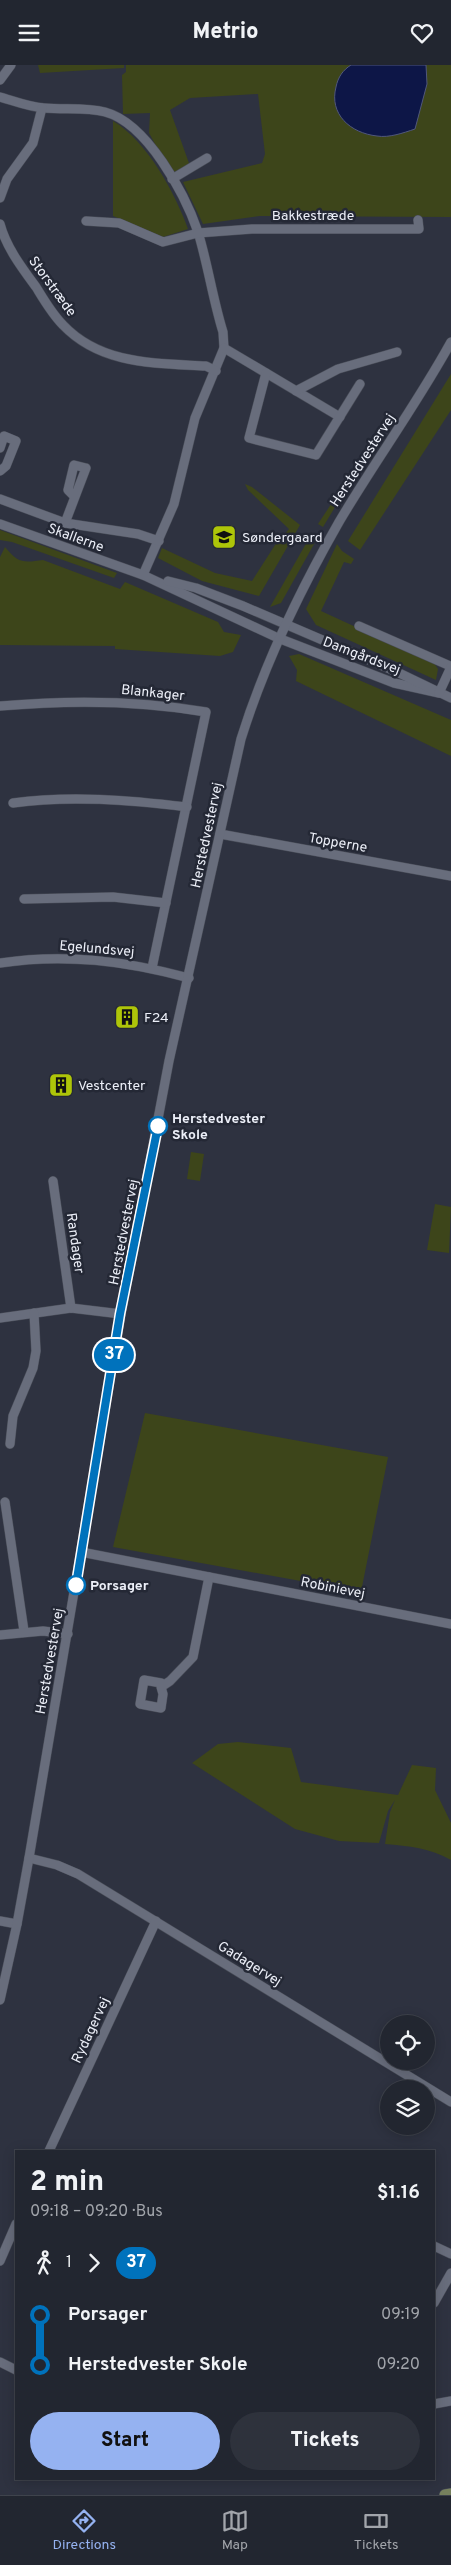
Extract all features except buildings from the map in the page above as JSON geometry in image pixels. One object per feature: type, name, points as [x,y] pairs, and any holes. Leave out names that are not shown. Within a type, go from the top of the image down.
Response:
[{"type":"main road","points":[[445,2495],[451,2494]]},
{"type":"street","points":[[0,80],[11,65]]},
{"type":"street","points":[[0,97],[42,108],[106,112],[124,121],[137,130],[153,149],[185,202],[198,233],[223,333],[224,348],[216,371],[201,399],[183,460],[174,504],[144,575]]},
{"type":"street","points":[[0,198],[7,179],[33,143],[42,108]]},
{"type":"street","points":[[172,179],[207,158]]},
{"type":"street","name":"Bakkestræde","points":[[198,233],[252,229],[418,229],[418,220]]},
{"type":"street","points":[[86,221],[119,223],[163,242],[198,233]]},
{"type":"street","name":"Storstræde","points":[[0,224],[20,267],[62,324],[84,343],[110,355],[133,361],[206,366],[216,371]]},
{"type":"street","name":"Herstedvestervej","points":[[0,2000],[18,1924],[120,1314],[169,1061],[190,978],[241,739],[256,691],[285,624],[340,521],[431,378],[451,342]]},
{"type":"street","points":[[224,348],[340,417]]},
{"type":"street","points":[[299,392],[338,369],[397,352]]},
{"type":"street","points":[[266,373],[249,438],[316,455],[360,384]]},
{"type":"street","points":[[0,448],[4,436],[16,441],[6,466],[0,471]]},
{"type":"street","points":[[65,523],[74,496]]},
{"type":"street","points":[[0,499],[65,523],[138,534],[158,541]]},
{"type":"street","name":"Skallerne","points":[[0,524],[144,575],[196,589],[285,624]]},
{"type":"street","name":"Skallerne","points":[[144,575],[278,638]]},
{"type":"street","name":"Damgårdsvej","points":[[285,624],[397,672],[451,698]]},
{"type":"street","points":[[360,626],[450,666],[439,693]]},
{"type":"street","name":"Damgårdsvej","points":[[278,638],[394,683],[439,693]]},
{"type":"street","name":"Blankager","points":[[0,706],[56,701],[106,702],[153,705],[206,712],[152,968]]},
{"type":"street","points":[[13,803],[48,800],[106,800],[187,807]]},
{"type":"street","name":"Topperne","points":[[220,834],[451,876]]},
{"type":"street","points":[[24,899],[114,897],[166,903]]},
{"type":"street","name":"Egelundsvej","points":[[0,963],[39,958],[81,958],[152,968],[190,978]]},
{"type":"street","name":"Randager","points":[[53,1181],[71,1308]]},
{"type":"street","points":[[0,1318],[71,1308],[120,1314]]},
{"type":"street","points":[[10,1444],[13,1416],[33,1368],[36,1351],[34,1313]]},
{"type":"street","points":[[5,1502],[24,1631]]},
{"type":"street","name":"Robinievej","points":[[81,1552],[451,1624]]},
{"type":"street","points":[[161,1687],[170,1681],[194,1657],[209,1577]]},
{"type":"street","points":[[0,1635],[24,1631],[68,1634]]},
{"type":"street","name":"Gadagervej","points":[[29,1858],[57,1865],[78,1874],[451,2102]]},
{"type":"street","points":[[0,1921],[18,1924]]},
{"type":"street","name":"Rydagervej","points":[[49,2150],[156,1921]]},
{"type":"street","points":[[0,2261],[15,2226]]},
{"type":"street","points":[[435,2246],[451,2254]]},
{"type":"street","points":[[435,2301],[451,2273]]},
{"type":"street","points":[[0,2362],[15,2370]]},
{"type":"street","points":[[435,2404],[451,2401]]},
{"type":"green space","points":[[38,65],[124,65],[124,68],[40,73]]},
{"type":"green space","points":[[126,65],[451,65],[451,217],[260,216],[203,224],[183,182],[262,163],[265,154],[258,94],[190,98],[170,110],[190,166],[171,173],[149,133],[150,113],[123,114],[122,75],[126,72]]},
{"type":"green space","points":[[113,121],[137,141],[148,154],[168,184],[188,229],[163,237],[113,216]]},
{"type":"green space","points":[[451,374],[451,410],[360,550],[348,541]]},
{"type":"green space","points":[[362,457],[364,459],[323,527],[318,524]]},
{"type":"green space","points":[[245,484],[252,487],[300,525],[259,596],[202,581],[158,558],[162,548],[215,573],[252,581],[275,545],[289,529],[248,490]]},
{"type":"green space","points":[[0,530],[117,573],[114,578],[12,542],[0,540]]},
{"type":"green space","points":[[312,533],[318,537],[281,603],[270,607]]},
{"type":"green space","points":[[337,544],[342,551],[354,559],[351,564],[344,562],[321,611],[434,663],[438,669],[436,680],[316,625],[306,609]]},
{"type":"green space","points":[[5,547],[21,561],[43,560],[120,589],[125,582],[218,622],[224,632],[241,635],[233,652],[220,656],[115,649],[115,646],[0,645],[0,557]]},
{"type":"green space","points":[[299,654],[451,720],[451,756],[296,681],[297,670],[289,656]]},
{"type":"green space","points":[[191,1152],[204,1154],[200,1181],[187,1179]]},
{"type":"green space","points":[[435,1204],[451,1207],[449,1253],[427,1250]]},
{"type":"green space","points":[[145,1413],[388,1457],[361,1592],[113,1547]]},
{"type":"green space","points":[[238,1742],[291,1748],[301,1782],[398,1795],[412,1765],[436,1768],[435,1790],[451,1823],[451,1860],[427,1850],[385,1844],[390,1812],[395,1800],[388,1811],[379,1843],[339,1841],[295,1829],[192,1763],[218,1744]]},
{"type":"shaded area","points":[[351,65],[426,65],[427,84],[415,129],[391,136],[377,136],[358,131],[344,121],[336,106],[336,87],[343,72]]},
{"type":"bus line","name":"37","points":[[76,1585],[120,1314],[158,1126]]},
{"type":"place","name":"Søndergaard","points":[[224,537]]},
{"type":"place","name":"F24","points":[[127,1017]]},
{"type":"place","name":"Vestcenter","points":[[61,1085]]},
{"type":"place","name":"Herstedvester Skole","points":[[158,1126]]},
{"type":"place","name":"Porsager","points":[[76,1585]]}]
